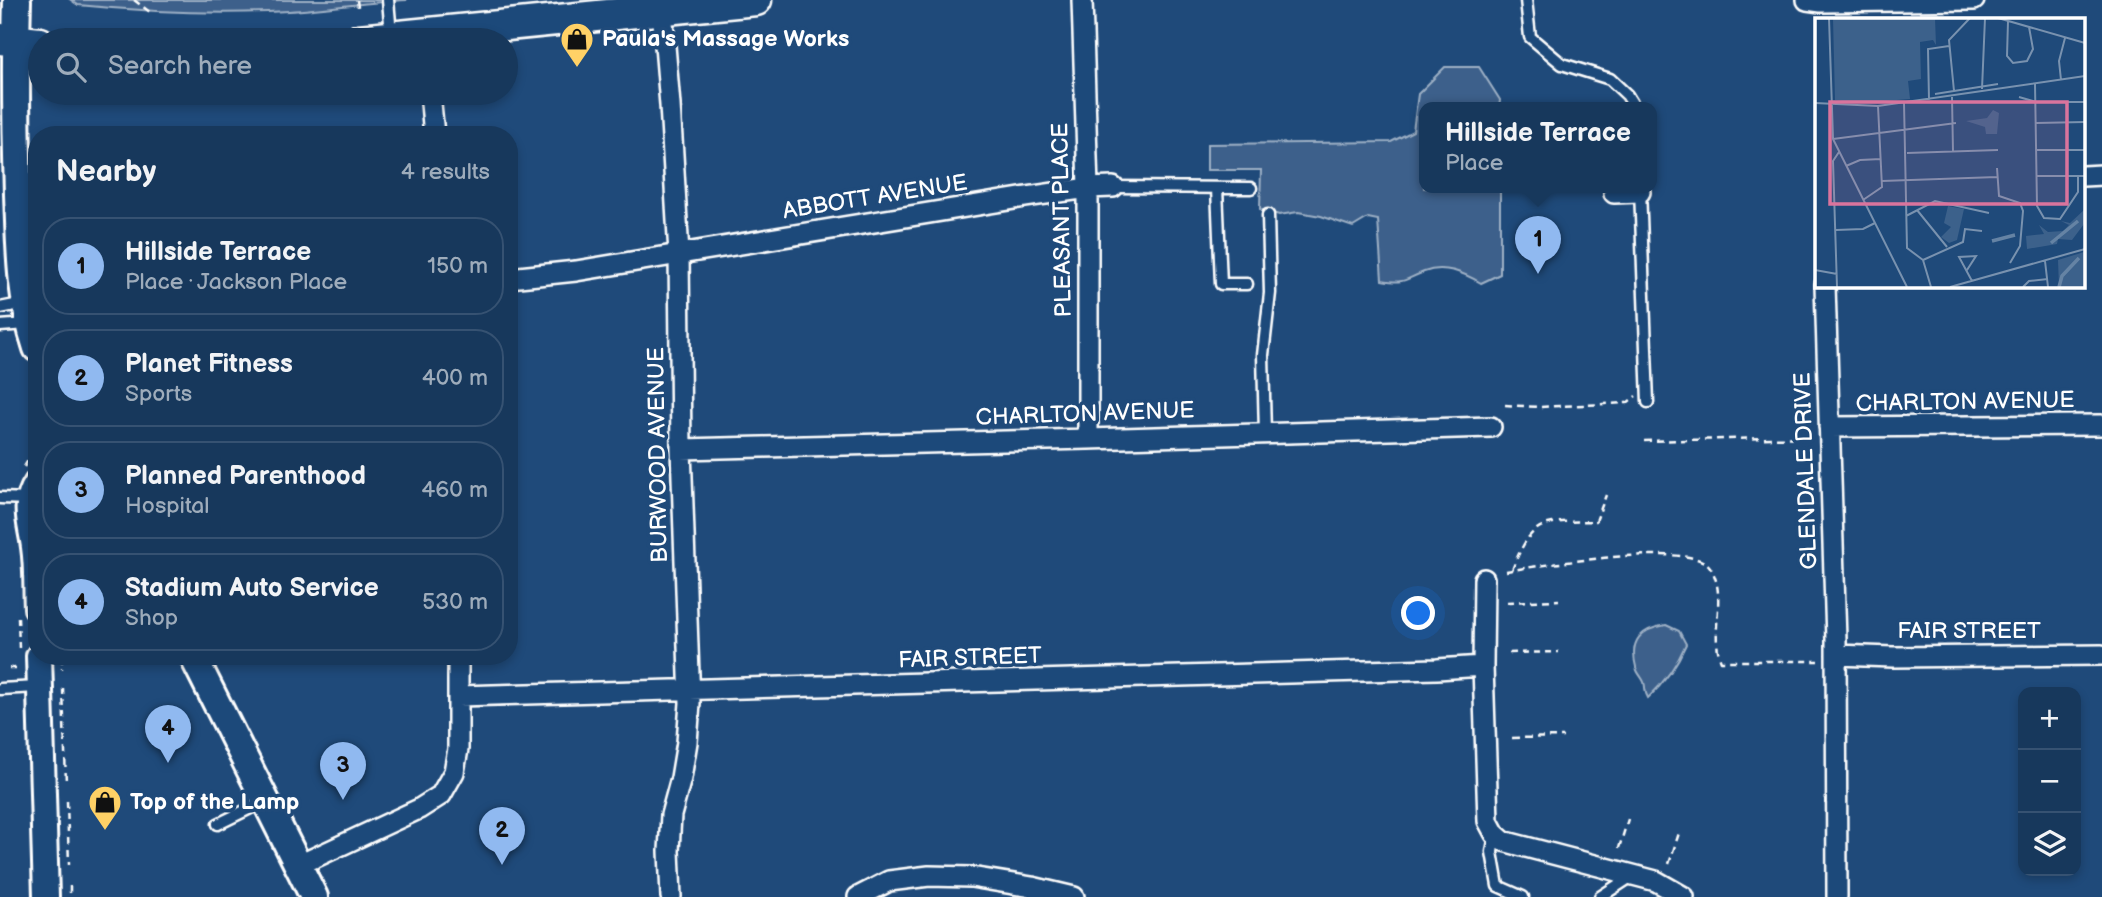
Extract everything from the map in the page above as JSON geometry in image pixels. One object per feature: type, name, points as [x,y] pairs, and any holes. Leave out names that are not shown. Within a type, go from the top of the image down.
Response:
[{"type":"main road","points":[[17,0],[18,188],[21,275],[26,321]]},
{"type":"main road","points":[[499,28],[661,6],[756,0]]},
{"type":"main road","points":[[198,665],[314,897]]},
{"type":"street","name":"PLEASANT PLACE","points":[[1082,0],[1088,188],[1088,439]]},
{"type":"street","points":[[1817,5],[1974,0]]},
{"type":"street","name":"BURWOOD AVENUE","points":[[661,6],[679,254],[681,449],[689,689],[687,742],[671,815],[668,851],[671,897]]},
{"type":"street","points":[[431,105],[433,126]]},
{"type":"street","points":[[2084,176],[2102,176]]},
{"type":"street","name":"ABBOTT AVENUE","points":[[518,277],[576,271],[1088,188],[1113,187]]},
{"type":"street","name":"GLENDALE DRIVE","points":[[1825,287],[1836,658],[1837,897]]},
{"type":"street","name":"CHARLTON AVENUE","points":[[1829,431],[2102,425]]},
{"type":"street","name":"CHARLTON AVENUE","points":[[681,449],[1491,427]]},
{"type":"street","points":[[1484,579],[1483,666],[1488,821],[1495,834],[1503,841],[1656,881],[1684,897]]},
{"type":"street","name":"FAIR STREET","points":[[1836,658],[2102,655]]},
{"type":"street","points":[[32,665],[52,688],[46,897]]},
{"type":"street","points":[[299,865],[419,809],[441,795],[454,772],[458,750],[458,665]]},
{"type":"street","name":"FAIR STREET","points":[[459,696],[1483,666]]},
{"type":"street","points":[[858,897],[889,881],[929,876],[971,877],[1074,897]]},
{"type":"lane","points":[[388,0],[390,28]]},
{"type":"lane","points":[[1526,0],[1530,37],[1562,64],[1610,79],[1627,94],[1632,102]]},
{"type":"lane","name":"ABBOTT AVENUE","points":[[1113,187],[1251,188]]},
{"type":"lane","points":[[1217,188],[1221,284],[1247,284]]},
{"type":"lane","points":[[1640,193],[1648,402]]},
{"type":"lane","points":[[1265,433],[1263,355],[1270,293],[1268,215]]},
{"type":"lane","points":[[0,326],[26,321]]},
{"type":"lane","points":[[0,498],[28,492]]},
{"type":"lane","points":[[0,689],[52,688]]},
{"type":"lane","points":[[218,824],[267,800]]},
{"type":"lane","points":[[1495,834],[1492,852],[1498,886],[1523,897]]},
{"type":"lane","points":[[1600,897],[1633,875]]},
{"type":"path","points":[[134,0],[150,12]]},
{"type":"path","points":[[358,0],[358,7]]},
{"type":"path","points":[[1505,405],[1539,407],[1626,404],[1647,387]]},
{"type":"path","points":[[1644,441],[1829,431]]},
{"type":"path","points":[[1512,570],[1533,531],[1545,523],[1596,521],[1606,495]]},
{"type":"path","points":[[1506,571],[1600,558],[1696,556],[1709,564],[1718,586],[1717,649],[1721,660],[1836,658]]},
{"type":"path","points":[[1507,602],[1559,600]]},
{"type":"path","points":[[1508,653],[1559,652]]},
{"type":"path","points":[[9,668],[28,662]]},
{"type":"path","points":[[52,688],[66,784]]},
{"type":"path","points":[[1511,738],[1563,737]]},
{"type":"path","points":[[67,801],[69,865]]},
{"type":"path","points":[[1619,849],[1628,819]]},
{"type":"path","points":[[1669,864],[1679,833]]},
{"type":"path","points":[[70,886],[70,897]]},
{"type":"shaded area","points":[[71,0],[407,0],[304,10],[236,13],[78,5]]},
{"type":"shaded area","points":[[1445,67],[1479,67],[1500,100],[1419,102],[1419,193],[1500,193],[1500,274],[1481,283],[1446,269],[1431,270],[1400,281],[1382,280],[1378,220],[1368,218],[1353,227],[1321,216],[1298,212],[1279,215],[1260,209],[1261,170],[1207,170],[1207,144],[1391,142],[1413,131],[1418,94]]},
{"type":"shaded area","points":[[1666,625],[1679,631],[1686,644],[1670,673],[1648,698],[1644,682],[1637,671],[1634,650],[1639,637],[1644,633]]},
{"type":"place","name":"Paula's Massage Works","points":[[577,69]]},
{"type":"place","name":"Hillside Terrace","points":[[1538,274]]},
{"type":"place","name":"Stadium Auto Service","points":[[168,763]]},
{"type":"place","name":"Planned Parenthood","points":[[343,800]]},
{"type":"place","name":"Top of the Lamp","points":[[105,832]]},
{"type":"place","name":"Planet Fitness","points":[[502,865]]}]
